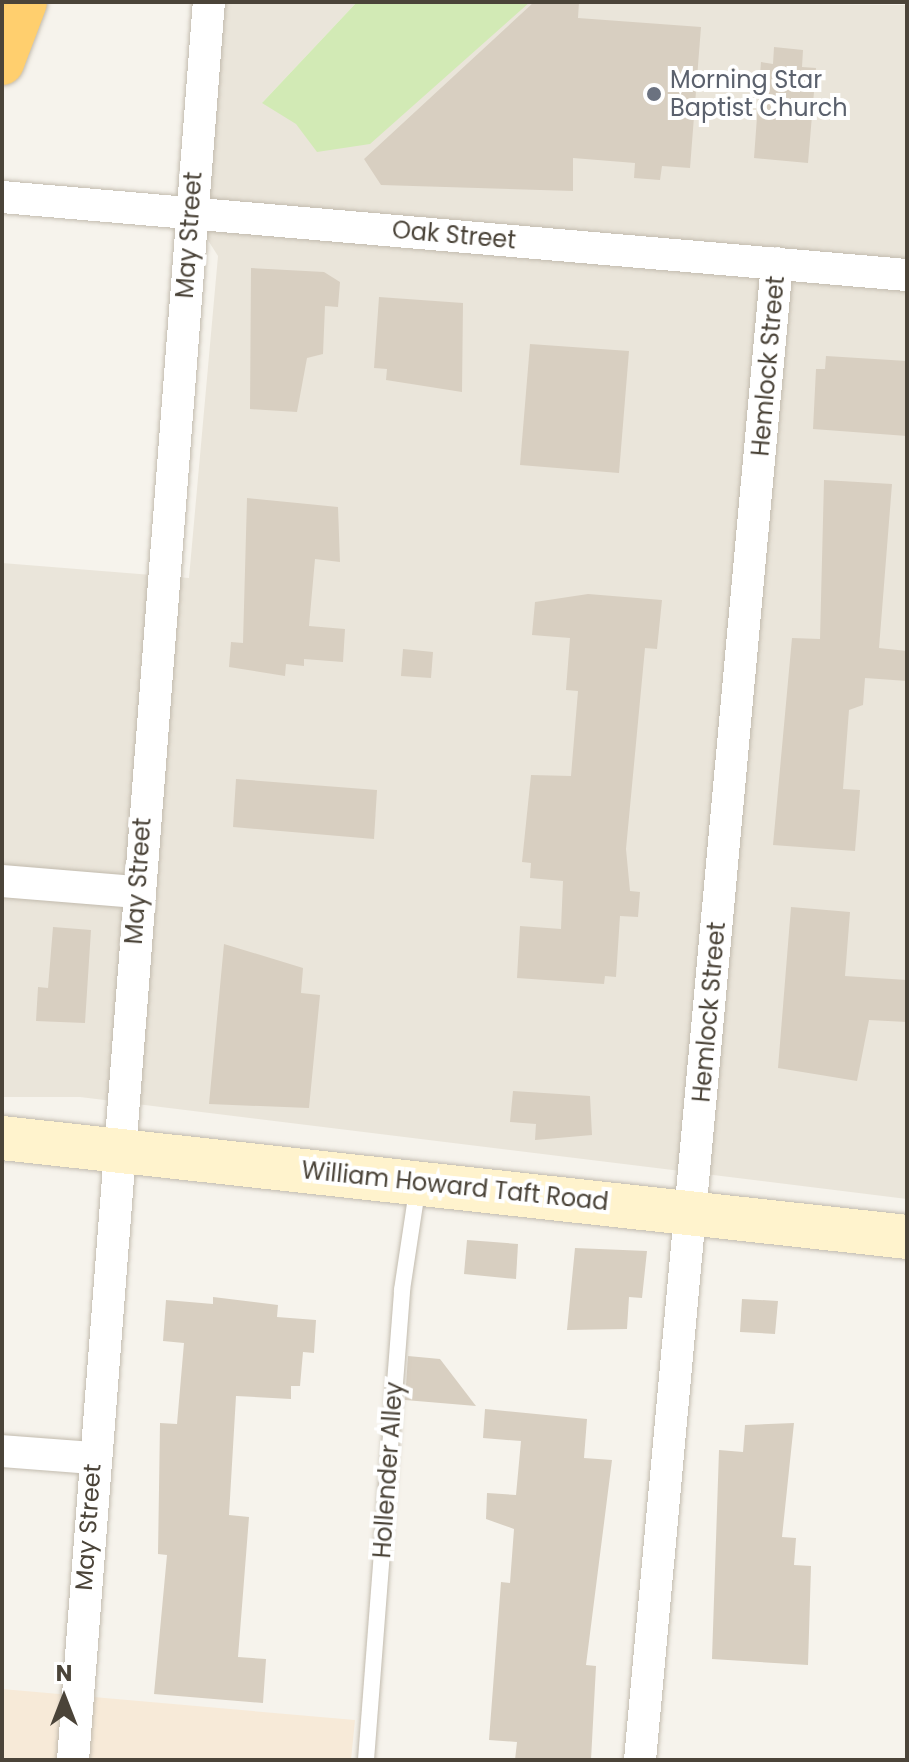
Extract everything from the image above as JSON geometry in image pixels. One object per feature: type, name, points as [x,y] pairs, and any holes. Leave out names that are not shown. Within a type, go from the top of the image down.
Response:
[{"type":"highway","points":[[2,63],[25,2]]},
{"type":"street","name":"May Street","points":[[73,1760],[93,1458],[209,2]]},
{"type":"street","name":"Oak Street","points":[[18,199],[907,275]]},
{"type":"street","name":"Hemlock Street","points":[[640,1760],[777,263]]},
{"type":"street","points":[[2,881],[137,892]]},
{"type":"street","name":"William Howard Taft Road","points":[[2,1138],[419,1181],[907,1237]]},
{"type":"street","points":[[2,1451],[93,1458]]},
{"type":"lane","name":"Hollender Alley","points":[[366,1760],[402,1290],[419,1181]]},
{"type":"shaded area","points":[[209,2],[357,2],[262,103],[438,2],[907,5],[907,1199],[80,1097],[2,1097],[2,563],[189,578],[218,256],[190,212]]},
{"type":"shaded area","points":[[2,1689],[355,1720],[351,1760],[2,1760]]},
{"type":"green space","points":[[357,2],[530,2],[370,144],[317,152],[296,124],[262,103]]},
{"type":"building","points":[[534,2],[579,2],[578,18],[701,27],[690,168],[662,166],[660,180],[634,178],[635,163],[573,158],[573,191],[381,185],[364,159]]},
{"type":"building","points":[[774,47],[803,50],[802,67],[816,68],[808,163],[754,158],[761,62],[773,64]]},
{"type":"building","points":[[251,268],[324,272],[340,282],[338,307],[325,306],[323,354],[307,358],[297,412],[250,409]]},
{"type":"building","points":[[379,297],[463,303],[462,392],[386,380],[387,369],[374,368]]},
{"type":"building","points":[[530,344],[629,351],[619,473],[520,465]]},
{"type":"building","points":[[826,356],[907,361],[907,436],[813,429],[816,369],[825,369]]},
{"type":"building","points":[[824,480],[892,484],[879,648],[907,651],[907,681],[865,678],[863,705],[849,710],[843,789],[860,790],[855,851],[773,845],[792,638],[820,639]]},
{"type":"building","points":[[247,498],[338,507],[340,562],[315,559],[309,626],[345,629],[343,662],[304,659],[304,666],[286,664],[285,676],[229,667],[231,642],[243,643]]},
{"type":"building","points":[[588,594],[662,600],[657,649],[645,648],[626,849],[630,891],[640,892],[638,917],[620,916],[616,977],[605,976],[604,984],[517,978],[520,926],[561,929],[563,881],[530,878],[531,863],[522,862],[531,775],[571,776],[578,691],[566,690],[570,638],[532,635],[535,602]]},
{"type":"building","points":[[403,649],[433,652],[431,678],[401,676]]},
{"type":"building","points":[[236,779],[377,790],[374,839],[233,827]]},
{"type":"building","points":[[791,907],[850,912],[845,976],[907,980],[907,1022],[869,1020],[857,1081],[778,1068]]},
{"type":"building","points":[[53,927],[91,930],[85,1023],[36,1021],[38,987],[48,988]]},
{"type":"building","points":[[224,944],[303,968],[301,993],[320,995],[309,1108],[209,1104]]},
{"type":"building","points":[[513,1091],[590,1096],[592,1135],[535,1140],[536,1124],[510,1122]]},
{"type":"building","points":[[467,1240],[518,1244],[516,1279],[464,1274]]},
{"type":"building","points":[[575,1248],[647,1251],[642,1298],[629,1297],[627,1329],[567,1330]]},
{"type":"building","points":[[213,1297],[278,1305],[277,1317],[316,1320],[314,1353],[303,1352],[300,1386],[291,1386],[291,1399],[236,1396],[229,1515],[249,1517],[238,1657],[266,1659],[263,1703],[154,1694],[167,1555],[158,1554],[160,1423],[177,1424],[184,1343],[163,1341],[166,1300],[213,1304]]},
{"type":"building","points":[[742,1299],[778,1301],[775,1334],[740,1332]]},
{"type":"building","points":[[408,1356],[440,1359],[476,1406],[405,1400]]},
{"type":"building","points":[[485,1409],[587,1419],[584,1458],[612,1460],[586,1665],[596,1666],[591,1760],[515,1760],[517,1742],[489,1740],[501,1582],[510,1583],[514,1529],[486,1519],[487,1493],[516,1495],[521,1441],[483,1438]]},
{"type":"building","points":[[794,1423],[782,1537],[796,1538],[794,1565],[811,1566],[808,1665],[712,1659],[719,1450],[743,1452],[745,1425]]},
{"type":"place","name":"Morning Star Baptist Church","points":[[654,94]]}]
